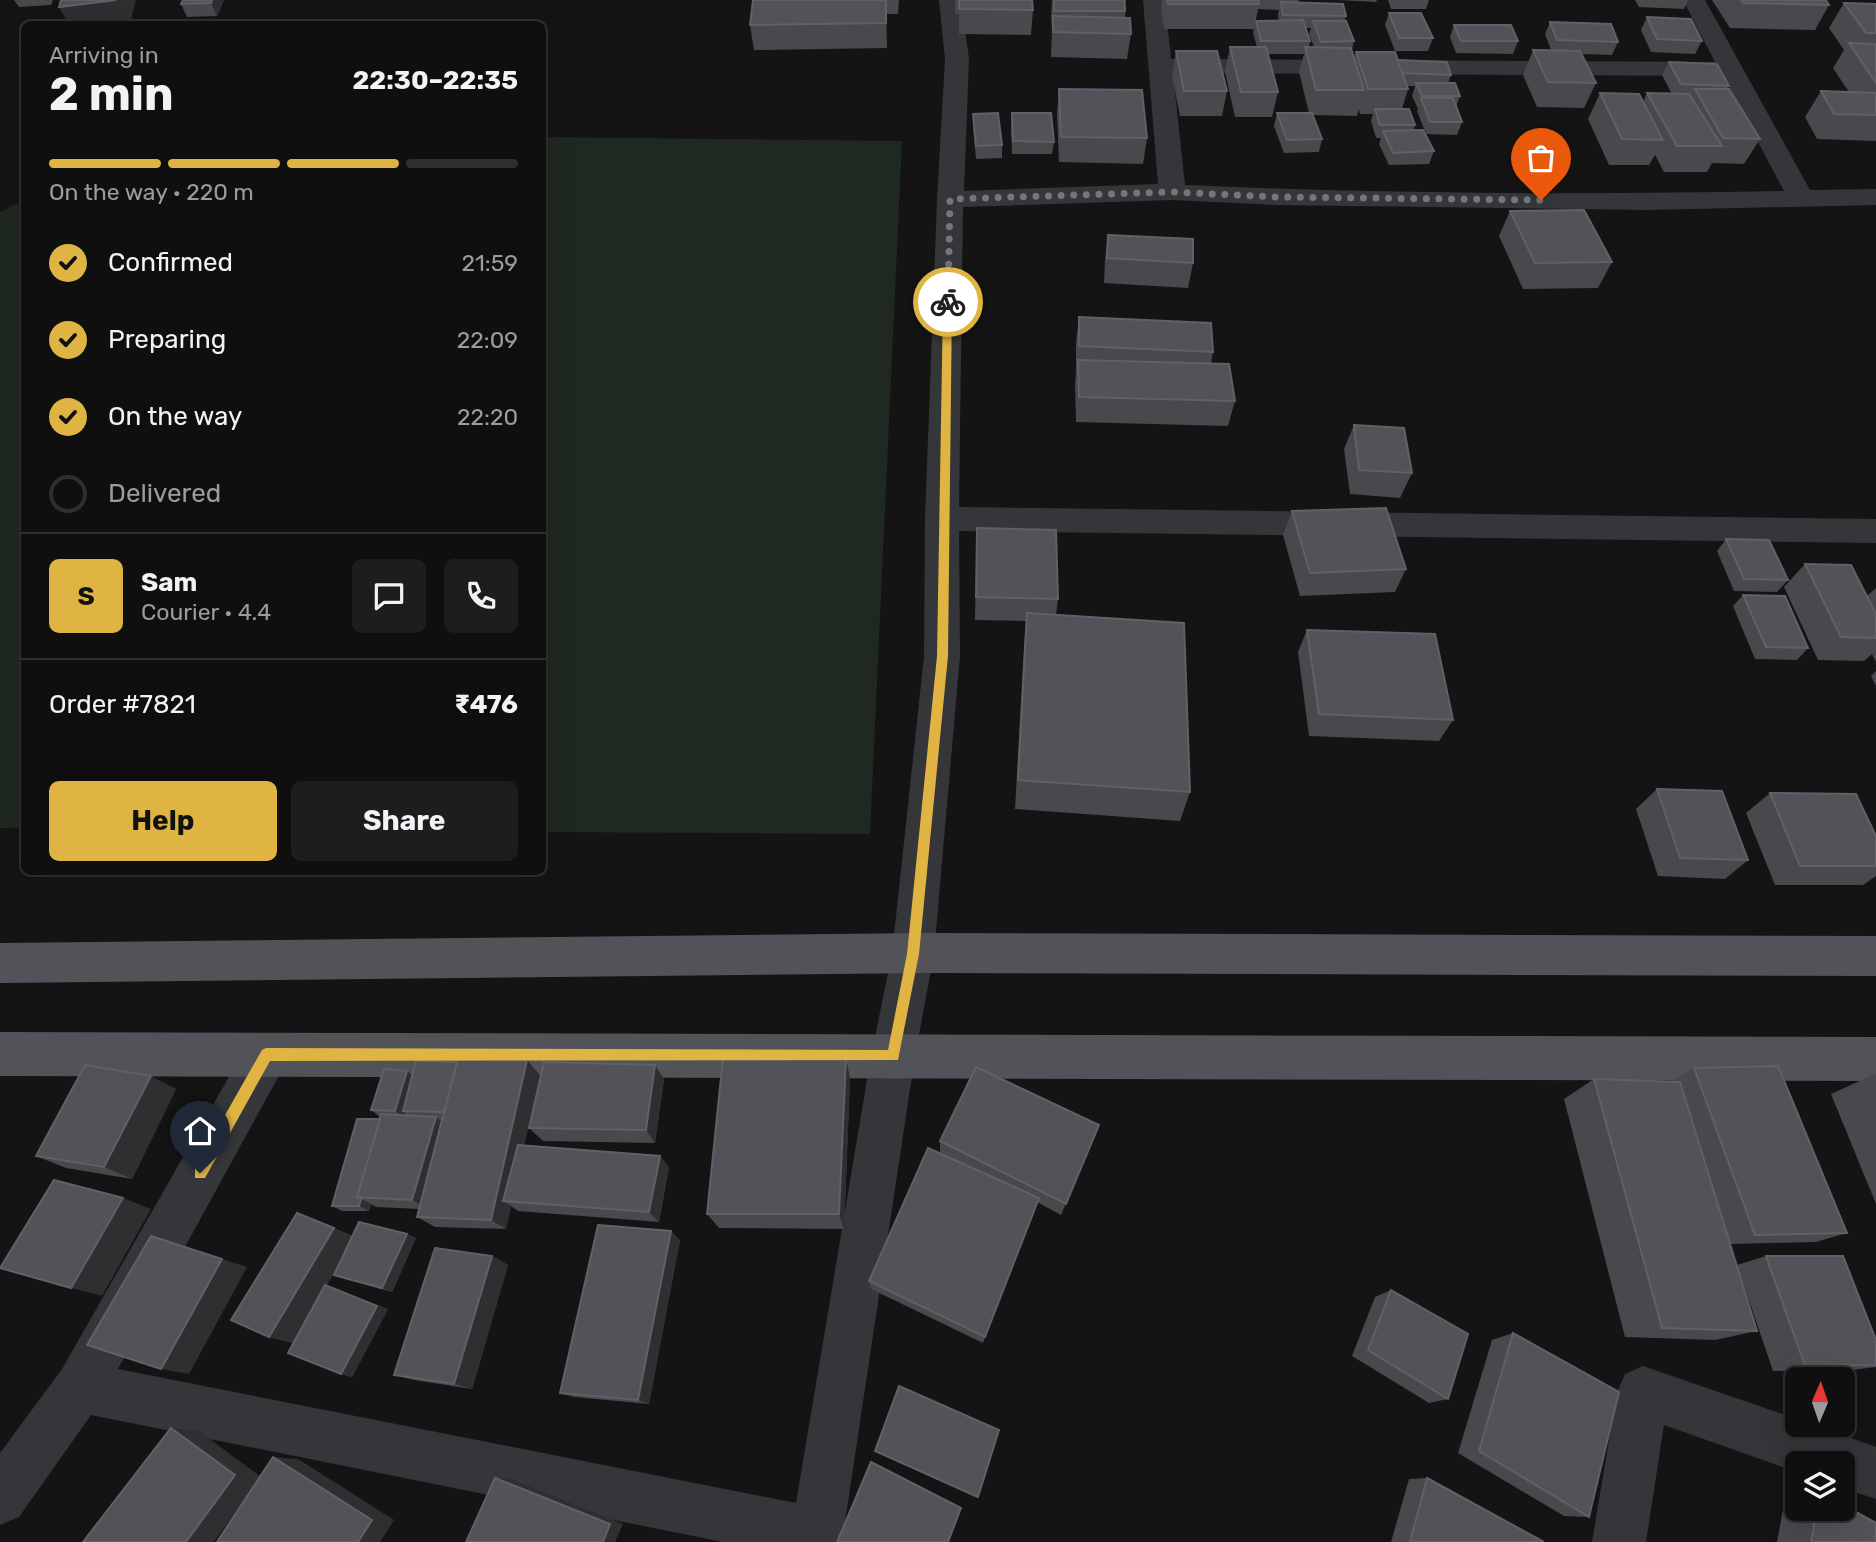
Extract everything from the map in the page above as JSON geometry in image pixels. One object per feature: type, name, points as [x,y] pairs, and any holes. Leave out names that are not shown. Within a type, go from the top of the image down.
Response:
[{"type":"main road","points":[[0,963],[913,954],[1876,956]]},
{"type":"main road","points":[[0,1054],[1876,1059]]},
{"type":"street","points":[[80,1387],[814,1538],[893,1056],[913,954],[942,656],[942,519],[950,199],[957,59],[950,0]]},
{"type":"street","points":[[1154,0],[1172,192]]},
{"type":"street","points":[[1694,0],[1801,198]]},
{"type":"street","points":[[1161,66],[1730,69]]},
{"type":"street","points":[[950,199],[1172,192],[1277,197],[1647,202],[1876,197]]},
{"type":"street","points":[[942,519],[1876,531]]},
{"type":"street","points":[[0,1498],[80,1387],[266,1055]]},
{"type":"street","points":[[1619,1542],[1643,1392],[1876,1473]]},
{"type":"shaded area","points":[[546,137],[902,141],[870,834],[546,832]]},
{"type":"shaded area","points":[[21,202],[21,828],[0,828],[0,212]]},
{"type":"building","points":[[61,0],[116,0],[59,7]]},
{"type":"building","points":[[183,0],[212,0],[211,3],[181,4]]},
{"type":"building","points":[[753,0],[886,0],[886,23],[750,25]]},
{"type":"building","points":[[959,0],[1032,0],[1033,10],[959,9]]},
{"type":"building","points":[[1054,0],[1124,0],[1125,11],[1054,11]]},
{"type":"building","points":[[1167,0],[1258,0],[1259,4],[1168,4]]},
{"type":"building","points":[[1741,0],[1826,0],[1829,5],[1743,3]]},
{"type":"building","points":[[1281,2],[1343,4],[1346,16],[1283,15]]},
{"type":"building","points":[[1844,3],[1876,4],[1876,33],[1866,33]]},
{"type":"building","points":[[1389,13],[1421,13],[1433,38],[1399,38]]},
{"type":"building","points":[[1053,16],[1130,18],[1131,34],[1053,32]]},
{"type":"building","points":[[1647,17],[1691,19],[1702,41],[1657,39]]},
{"type":"building","points":[[1303,20],[1310,41],[1261,41],[1256,21]]},
{"type":"building","points":[[1313,21],[1346,21],[1354,41],[1321,42]]},
{"type":"building","points":[[1550,22],[1611,24],[1618,42],[1557,40]]},
{"type":"building","points":[[1454,25],[1511,25],[1518,41],[1461,41]]},
{"type":"building","points":[[1849,43],[1876,44],[1876,83]]},
{"type":"building","points":[[1230,47],[1266,47],[1278,92],[1241,92]]},
{"type":"building","points":[[1305,47],[1351,48],[1364,90],[1316,90]]},
{"type":"building","points":[[1533,50],[1580,51],[1596,83],[1548,82]]},
{"type":"building","points":[[1176,51],[1217,51],[1227,91],[1184,91]]},
{"type":"building","points":[[1356,52],[1395,52],[1408,89],[1368,89]]},
{"type":"building","points":[[1397,60],[1447,62],[1451,75],[1402,73]]},
{"type":"building","points":[[1669,62],[1717,64],[1729,86],[1681,84]]},
{"type":"building","points":[[1416,83],[1455,83],[1460,96],[1422,96]]},
{"type":"building","points":[[1059,89],[1142,90],[1147,138],[1061,137]]},
{"type":"building","points":[[1695,89],[1729,89],[1760,139],[1723,138]]},
{"type":"building","points":[[1821,91],[1876,93],[1876,115],[1834,114]]},
{"type":"building","points":[[1600,93],[1639,94],[1663,140],[1622,139]]},
{"type":"building","points":[[1647,93],[1689,94],[1722,146],[1677,146]]},
{"type":"building","points":[[1421,98],[1453,98],[1462,122],[1430,122]]},
{"type":"building","points":[[1375,109],[1409,109],[1415,125],[1380,125]]},
{"type":"building","points":[[998,113],[1002,145],[976,146],[973,114]]},
{"type":"building","points":[[1012,113],[1051,113],[1054,142],[1013,141]]},
{"type":"building","points":[[1277,113],[1312,113],[1322,139],[1287,140]]},
{"type":"building","points":[[1423,130],[1434,151],[1393,153],[1383,131]]},
{"type":"building","points":[[1584,210],[1612,262],[1535,263],[1510,211]]},
{"type":"building","points":[[1108,235],[1193,239],[1193,263],[1107,258]]},
{"type":"building","points":[[1079,317],[1211,323],[1213,352],[1079,346]]},
{"type":"building","points":[[1078,360],[1229,364],[1235,401],[1079,397]]},
{"type":"building","points":[[1354,425],[1404,428],[1412,473],[1359,470]]},
{"type":"building","points":[[1386,508],[1406,569],[1310,573],[1292,511]]},
{"type":"building","points":[[977,528],[1056,530],[1058,599],[976,597]]},
{"type":"building","points":[[1726,539],[1769,540],[1788,580],[1744,579]]},
{"type":"building","points":[[1805,564],[1851,565],[1876,614],[1876,638],[1841,637]]},
{"type":"building","points":[[1743,595],[1785,596],[1808,648],[1766,647]]},
{"type":"building","points":[[1027,613],[1184,623],[1190,792],[1018,780]]},
{"type":"building","points":[[1307,630],[1435,634],[1453,720],[1319,714]]},
{"type":"building","points":[[1657,789],[1722,791],[1748,860],[1680,858]]},
{"type":"building","points":[[1770,793],[1856,794],[1876,836],[1876,866],[1800,866]]},
{"type":"building","points":[[458,1058],[527,1060],[491,1220],[417,1217]]},
{"type":"building","points":[[723,1058],[846,1058],[839,1214],[707,1214]]},
{"type":"building","points":[[416,1061],[457,1062],[444,1112],[403,1111]]},
{"type":"building","points":[[544,1062],[655,1065],[646,1130],[529,1128]]},
{"type":"building","points":[[85,1065],[151,1076],[104,1167],[36,1156]]},
{"type":"building","points":[[1778,1066],[1847,1233],[1755,1235],[1694,1068]]},
{"type":"building","points":[[976,1067],[1099,1125],[1066,1204],[940,1141]]},
{"type":"building","points":[[384,1069],[407,1071],[395,1111],[371,1110]]},
{"type":"building","points":[[1594,1079],[1680,1082],[1757,1331],[1662,1328]]},
{"type":"building","points":[[381,1114],[436,1117],[412,1200],[357,1197]]},
{"type":"building","points":[[357,1119],[380,1119],[357,1197],[361,1199],[359,1206],[332,1206]]},
{"type":"building","points":[[518,1145],[660,1156],[649,1212],[503,1201]]},
{"type":"building","points":[[928,1148],[1039,1198],[985,1337],[869,1281]]},
{"type":"building","points":[[54,1180],[123,1198],[71,1288],[0,1268]]},
{"type":"building","points":[[297,1213],[334,1228],[269,1337],[231,1320]]},
{"type":"building","points":[[359,1222],[407,1234],[382,1288],[334,1275]]},
{"type":"building","points":[[598,1225],[671,1231],[638,1400],[560,1393]]},
{"type":"building","points":[[151,1236],[222,1259],[161,1369],[87,1345]]},
{"type":"building","points":[[435,1248],[492,1256],[454,1384],[394,1375]]},
{"type":"building","points":[[1766,1256],[1843,1256],[1876,1340],[1876,1365],[1805,1366]]},
{"type":"building","points":[[325,1285],[377,1306],[341,1374],[288,1353]]},
{"type":"building","points":[[1391,1290],[1468,1334],[1448,1399],[1368,1350]]},
{"type":"building","points":[[1513,1333],[1619,1392],[1589,1517],[1479,1451]]},
{"type":"building","points":[[899,1386],[999,1430],[978,1497],[875,1451]]},
{"type":"building","points":[[171,1428],[235,1475],[186,1542],[83,1542]]},
{"type":"building","points":[[273,1457],[372,1520],[358,1542],[217,1542]]},
{"type":"building","points":[[871,1462],[961,1508],[948,1542],[837,1542]]},
{"type":"building","points":[[495,1478],[610,1524],[603,1542],[466,1542]]},
{"type":"building","points":[[1427,1478],[1544,1542],[1410,1542]]},
{"type":"building","points":[[1855,1512],[1876,1523],[1876,1542],[1811,1542],[1815,1521],[1855,1521]]},
{"type":"way so far","points":[[948,302],[950,199],[1172,192],[1277,197],[1541,200]]},
{"type":"route","points":[[200,1173],[266,1055],[893,1056],[913,954],[942,656],[942,519],[948,302]]}]
